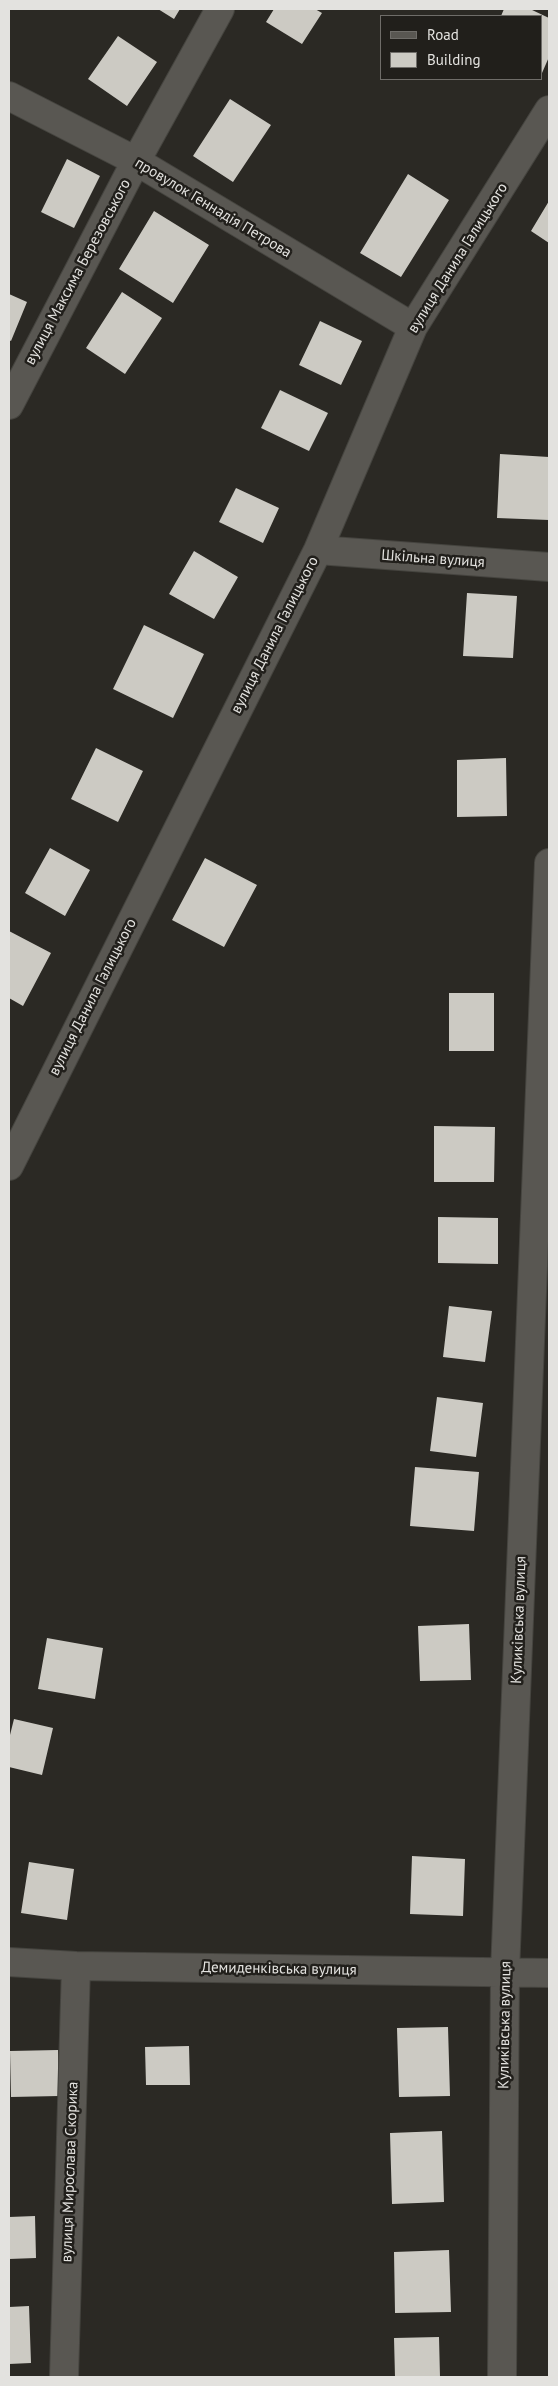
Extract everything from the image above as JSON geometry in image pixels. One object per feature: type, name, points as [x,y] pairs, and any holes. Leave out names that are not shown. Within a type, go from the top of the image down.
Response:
[{"type":"street","name":"вулиця Максима Березовського","points":[[9,405],[136,161],[220,9]]},
{"type":"street","name":"провулок Геннадія Петрова","points":[[9,96],[136,161],[413,327]]},
{"type":"street","name":"вулиця Данила Галицького","points":[[9,1166],[318,550],[413,327],[549,110]]},
{"type":"street","name":"Шкільна вулиця","points":[[318,550],[549,567]]},
{"type":"street","name":"Куликівська вулиця","points":[[502,2377],[505,1972],[549,863]]},
{"type":"street","name":"Демиденківська вулиця","points":[[9,1962],[76,1966],[549,1973]]},
{"type":"street","name":"вулиця Мирослава Скорика","points":[[64,2377],[76,1966]]},
{"type":"building","points":[[158,9],[180,9],[174,19]]},
{"type":"building","points":[[274,9],[315,9],[322,13],[302,44],[266,22]]},
{"type":"building","points":[[504,9],[530,9],[543,15],[501,15]]},
{"type":"building","points":[[543,15],[549,18],[549,57],[543,71]]},
{"type":"building","points":[[118,36],[157,62],[127,106],[88,79]]},
{"type":"building","points":[[230,99],[271,125],[233,182],[193,156]]},
{"type":"building","points":[[67,159],[100,176],[74,228],[41,212]]},
{"type":"building","points":[[408,174],[449,200],[401,277],[360,253]]},
{"type":"building","points":[[549,201],[549,243],[531,231]]},
{"type":"building","points":[[154,211],[209,245],[173,303],[119,269]]},
{"type":"building","points":[[122,292],[162,318],[125,374],[86,348]]},
{"type":"building","points":[[9,294],[27,302],[11,341],[9,340]]},
{"type":"building","points":[[320,321],[362,341],[341,385],[299,365]]},
{"type":"building","points":[[280,390],[328,413],[309,451],[261,428]]},
{"type":"building","points":[[500,454],[549,457],[549,520],[497,518]]},
{"type":"building","points":[[236,488],[279,508],[263,543],[219,522]]},
{"type":"building","points":[[194,551],[238,577],[214,619],[169,594]]},
{"type":"building","points":[[467,593],[517,596],[513,658],[463,656]]},
{"type":"building","points":[[144,625],[204,654],[173,718],[113,689]]},
{"type":"building","points":[[96,748],[143,771],[118,822],[71,799]]},
{"type":"building","points":[[506,758],[507,816],[457,817],[457,760]]},
{"type":"building","points":[[50,848],[90,870],[65,916],[25,893]]},
{"type":"building","points":[[205,858],[257,885],[224,947],[172,920]]},
{"type":"building","points":[[9,931],[51,953],[23,1006],[9,998]]},
{"type":"building","points":[[449,993],[494,993],[494,1051],[449,1051]]},
{"type":"building","points":[[434,1126],[495,1127],[494,1182],[434,1182]]},
{"type":"building","points":[[438,1217],[498,1218],[498,1264],[438,1263]]},
{"type":"building","points":[[449,1306],[492,1311],[485,1362],[443,1357]]},
{"type":"building","points":[[437,1397],[483,1403],[476,1457],[430,1451]]},
{"type":"building","points":[[415,1467],[479,1472],[474,1531],[410,1526]]},
{"type":"building","points":[[469,1624],[471,1680],[420,1681],[418,1626]]},
{"type":"building","points":[[47,1638],[103,1648],[95,1699],[38,1689]]},
{"type":"building","points":[[14,1719],[53,1728],[42,1775],[9,1767],[9,1739]]},
{"type":"building","points":[[412,1856],[465,1859],[463,1916],[410,1914]]},
{"type":"building","points":[[29,1862],[74,1869],[67,1920],[21,1913]]},
{"type":"building","points":[[448,2027],[450,2096],[399,2097],[397,2028]]},
{"type":"building","points":[[189,2046],[190,2085],[146,2085],[145,2047]]},
{"type":"building","points":[[58,2050],[59,2096],[11,2097],[10,2051]]},
{"type":"building","points":[[442,2131],[444,2202],[392,2204],[390,2133]]},
{"type":"building","points":[[35,2216],[36,2258],[9,2259],[9,2217]]},
{"type":"building","points":[[449,2250],[451,2312],[395,2313],[394,2252]]},
{"type":"building","points":[[29,2306],[31,2363],[9,2364],[9,2307]]},
{"type":"building","points":[[439,2337],[440,2377],[395,2377],[394,2338]]}]
